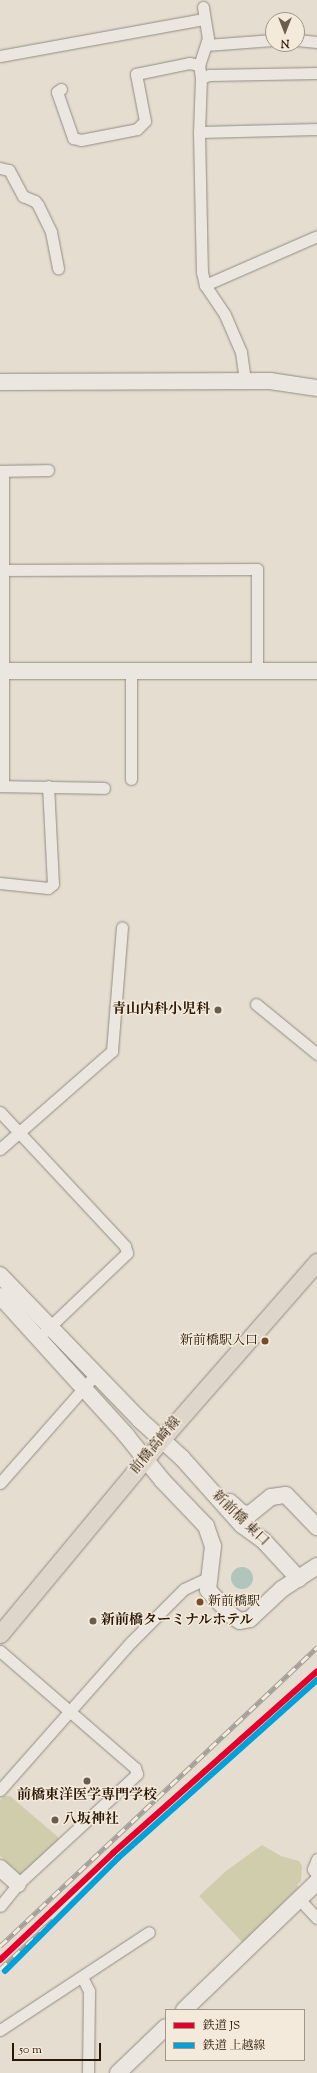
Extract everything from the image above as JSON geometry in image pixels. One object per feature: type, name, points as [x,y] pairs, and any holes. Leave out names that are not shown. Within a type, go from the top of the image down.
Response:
[{"type":"main road","name":"前橋高崎線","points":[[0,1634],[160,1440],[317,1262]]},
{"type":"street","points":[[203,7],[208,38],[199,65],[201,78],[199,132],[202,272],[206,285],[225,315],[241,352],[244,381]]},
{"type":"street","points":[[0,56],[204,19]]},
{"type":"street","points":[[206,45],[265,41]]},
{"type":"street","points":[[305,41],[317,42]]},
{"type":"street","points":[[61,89],[57,92],[73,138],[82,140],[137,129],[145,121],[136,74],[189,63],[199,65]]},
{"type":"street","points":[[201,78],[209,75],[317,73]]},
{"type":"street","points":[[199,132],[317,129]]},
{"type":"street","points":[[0,168],[9,170],[23,196],[35,201],[38,205],[51,232],[58,268]]},
{"type":"street","points":[[206,285],[317,236]]},
{"type":"street","points":[[0,382],[270,380],[317,388]]},
{"type":"street","points":[[48,470],[2,471],[2,786],[104,788]]},
{"type":"street","points":[[2,570],[256,569],[257,671]]},
{"type":"street","points":[[2,671],[317,671]]},
{"type":"street","points":[[131,671],[131,779]]},
{"type":"street","points":[[0,883],[48,888],[53,884],[48,786]]},
{"type":"street","points":[[0,1150],[112,1050],[122,927]]},
{"type":"street","points":[[256,1004],[317,1054]]},
{"type":"street","points":[[0,1112],[125,1246],[127,1253],[43,1332]]},
{"type":"street","points":[[0,1275],[43,1332]]},
{"type":"street","points":[[0,1296],[43,1332]]},
{"type":"street","name":"新前橋 東口","points":[[43,1332],[96,1373],[160,1440],[182,1458],[242,1525],[263,1540],[299,1580]]},
{"type":"street","name":"新前橋 東口","points":[[43,1332],[84,1388],[126,1435],[145,1460],[206,1526],[213,1546],[208,1578],[211,1595],[232,1616],[243,1621],[253,1617],[282,1589],[299,1580],[317,1566]]},
{"type":"street","points":[[0,1483],[96,1373]]},
{"type":"street","name":"新前橋 東口","points":[[182,1458],[194,1464],[242,1513],[255,1512],[271,1497],[283,1494],[291,1498],[317,1527]]},
{"type":"street","points":[[0,1790],[131,1642],[184,1589],[208,1578]]},
{"type":"street","points":[[0,1651],[70,1710],[135,1768],[135,1777],[18,1884],[0,1906]]},
{"type":"street","points":[[317,1859],[313,1869],[317,1875]]},
{"type":"street","points":[[0,1868],[18,1884]]},
{"type":"street","points":[[185,2009],[317,1882]]},
{"type":"street","points":[[299,1899],[317,1918]]},
{"type":"street","points":[[0,2030],[149,1932]]},
{"type":"street","points":[[82,1977],[89,1991],[88,2073]]},
{"type":"street","points":[[118,2073],[165,2028]]},
{"type":"shaded area","points":[[242,1567],[246,1568],[252,1574],[252,1582],[246,1588],[242,1589],[238,1588],[232,1582],[231,1578],[232,1574],[238,1568]]},
{"type":"shaded area","points":[[3,1796],[10,1796],[58,1837],[58,1842],[24,1874],[20,1874],[0,1856],[0,1800]]},
{"type":"shaded area","points":[[262,1845],[281,1856],[299,1861],[302,1866],[301,1881],[297,1885],[299,1887],[243,1943],[199,1896],[226,1871]]},
{"type":"railway","points":[[0,1946],[317,1647]]},
{"type":"railway","points":[[0,1969],[53,1920]]},
{"type":"rail line","name":"JS","points":[[0,1960],[113,1853],[317,1671]]},
{"type":"rail line","name":"上越線","points":[[5,1971],[118,1858],[317,1680]]},
{"type":"place","name":"青山内科小児科","points":[[218,1010]]},
{"type":"place","name":"新前橋駅入口","points":[[265,1341]]},
{"type":"place","name":"新前橋駅","points":[[200,1602]]},
{"type":"place","name":"新前橋ターミナルホテル","points":[[93,1621]]},
{"type":"place","name":"前橋東洋医学専門学校","points":[[87,1781]]},
{"type":"place","name":"八坂神社","points":[[55,1820]]}]
